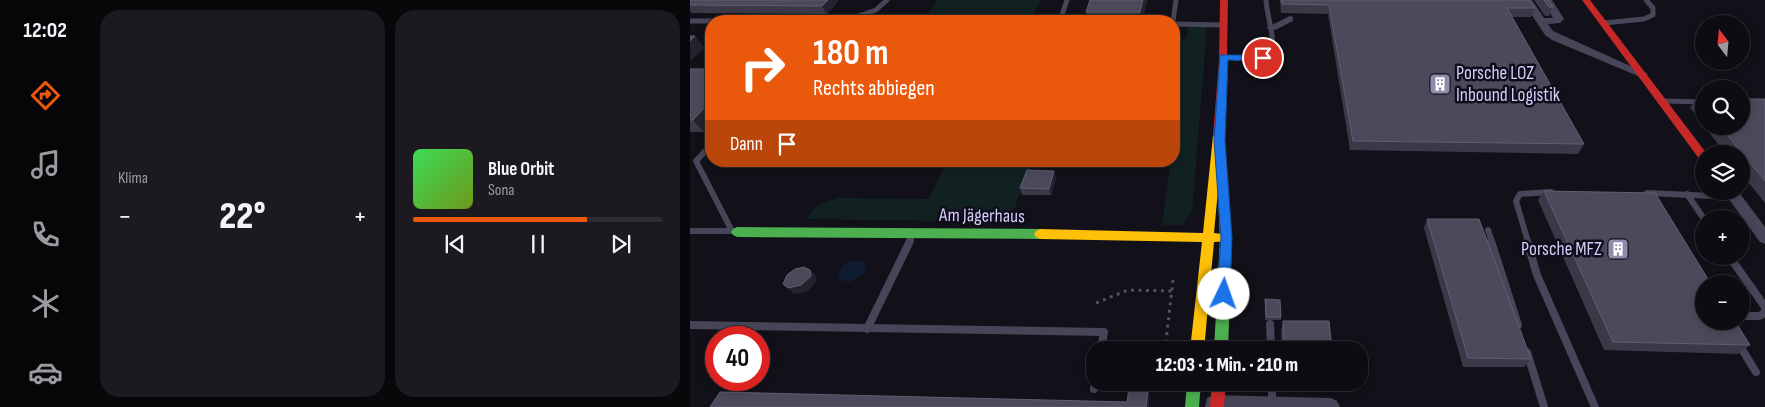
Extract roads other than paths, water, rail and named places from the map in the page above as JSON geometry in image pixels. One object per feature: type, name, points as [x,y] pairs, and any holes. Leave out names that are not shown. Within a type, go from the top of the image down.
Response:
[{"type":"street","points":[[1198,341],[1206,238],[1219,140],[1225,29],[1224,0]]},
{"type":"street","points":[[1225,29],[1229,0]]},
{"type":"street","points":[[1527,0],[1541,21],[1556,38],[1642,74]]},
{"type":"street","points":[[1541,21],[1556,21],[1559,19],[1547,0]]},
{"type":"street","points":[[1586,0],[1695,145]]},
{"type":"street","points":[[1271,28],[1290,20]]},
{"type":"street","points":[[1219,140],[1226,238],[1221,341]]},
{"type":"street","points":[[1736,200],[1765,238]]},
{"type":"street","name":"Am Jägerhaus","points":[[734,232],[914,232],[1226,238]]},
{"type":"street","points":[[1193,391],[1192,405],[1331,407]]},
{"type":"street","points":[[1218,406],[1219,391]]},
{"type":"lane","points":[[861,15],[876,10],[887,0]]},
{"type":"lane","points":[[1062,15],[1067,0]]},
{"type":"lane","points":[[1174,15],[1176,0]]},
{"type":"lane","points":[[1224,57],[1252,59],[1271,55],[1274,44],[1267,17],[1266,0]]},
{"type":"lane","points":[[1604,23],[1644,19],[1653,15],[1653,8],[1646,0]]},
{"type":"lane","points":[[690,21],[705,21]]},
{"type":"lane","points":[[1180,24],[1225,29]]},
{"type":"lane","points":[[1662,101],[1695,102]]},
{"type":"lane","points":[[705,150],[693,161],[734,232]]},
{"type":"lane","points":[[1556,192],[1520,194],[1516,201],[1538,275],[1595,407]]},
{"type":"lane","points":[[1641,193],[1695,194]]},
{"type":"lane","points":[[1687,194],[1698,210]]},
{"type":"lane","points":[[1488,230],[1544,407]]},
{"type":"lane","points":[[690,231],[734,232]]},
{"type":"lane","points":[[867,329],[914,232]]},
{"type":"lane","points":[[1750,286],[1764,307],[1765,313],[1759,316],[1750,316]]},
{"type":"lane","points":[[1270,324],[1271,341]]},
{"type":"lane","points":[[690,325],[1104,332],[1102,341]]},
{"type":"lane","points":[[1731,332],[1756,372]]},
{"type":"lane","points":[[1272,391],[1272,405]]},
{"type":"water","points":[[854,260],[866,262],[865,273],[851,282],[839,280],[837,274],[844,264]]},
{"type":"place","name":"Porsche LOZ Inbound Logistik","points":[[1440,84]]},
{"type":"place","name":"Porsche MFZ","points":[[1618,249]]}]
